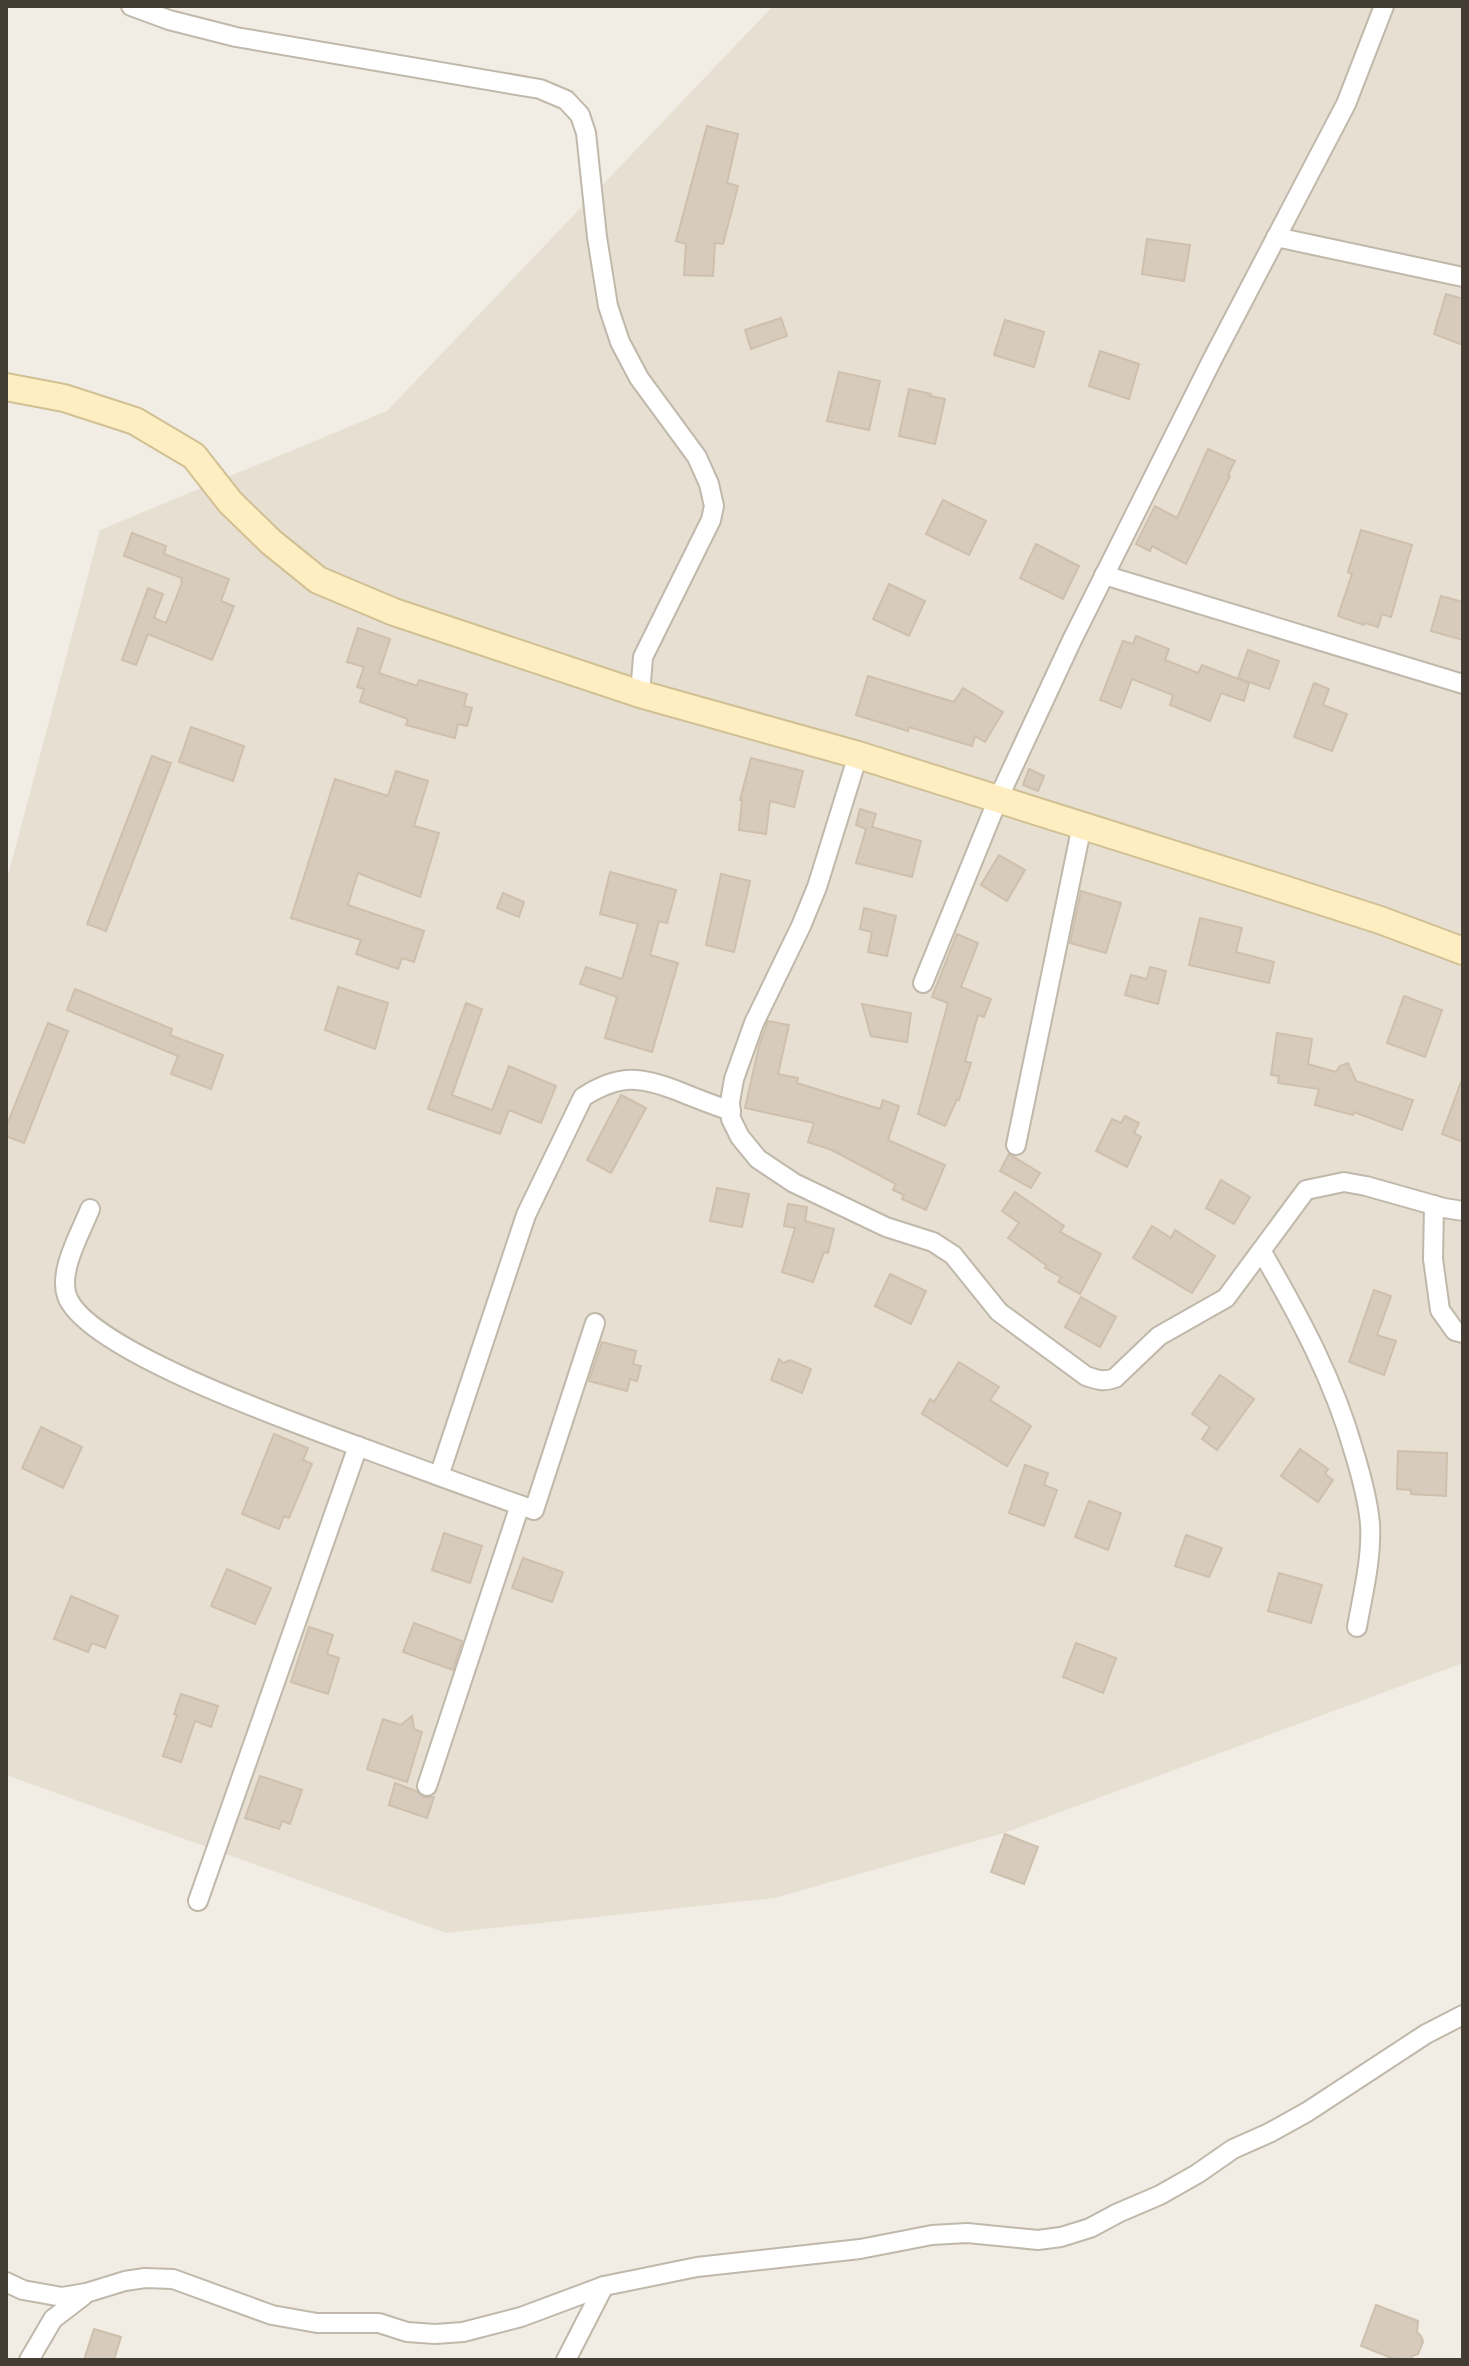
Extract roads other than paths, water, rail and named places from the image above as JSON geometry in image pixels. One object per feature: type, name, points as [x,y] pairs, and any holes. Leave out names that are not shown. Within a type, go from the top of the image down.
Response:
[{"type":"street","points":[[131,6],[169,20],[236,37],[540,89],[566,100],[580,115],[586,133],[608,306],[620,342],[639,378],[697,457],[709,484],[714,506],[711,520],[643,657],[640,694]]},
{"type":"street","points":[[923,983],[998,799],[1104,575],[1346,104],[1384,6]]},
{"type":"street","points":[[1276,237],[1463,277]]},
{"type":"street","points":[[6,387],[64,398],[135,421],[194,456],[230,502],[271,542],[318,580],[423,622],[640,694],[858,755],[1335,905],[1463,951]]},
{"type":"street","points":[[1104,575],[1463,684]]},
{"type":"street","points":[[858,755],[817,887],[754,1023],[739,1065],[730,1102],[731,1119],[740,1137],[758,1159],[794,1183],[833,1203],[943,1248],[968,1271],[999,1312],[1086,1376],[1107,1381],[1115,1378],[1159,1336],[1226,1298],[1306,1190],[1344,1182],[1463,1211]]},
{"type":"street","points":[[1016,1145],[1082,825]]},
{"type":"street","points":[[439,1476],[526,1215],[583,1097],[598,1087],[620,1079],[636,1079],[655,1082],[731,1111]]},
{"type":"street","points":[[1434,1205],[1433,1259],[1440,1310],[1455,1331],[1463,1333]]},
{"type":"street","points":[[90,1209],[66,1267],[65,1283],[66,1294],[74,1310],[89,1323],[210,1390],[534,1510],[595,1323]]},
{"type":"street","points":[[1262,1252],[1305,1327],[1343,1411],[1365,1487],[1370,1524],[1369,1556],[1357,1627]]},
{"type":"street","points":[[198,1901],[358,1446]]},
{"type":"street","points":[[427,1786],[520,1505]]},
{"type":"street","points":[[6,2282],[23,2290],[62,2297],[125,2281],[173,2279],[272,2315],[317,2323],[379,2323],[407,2332],[435,2334],[463,2332],[521,2317],[604,2286],[697,2267],[860,2249],[932,2235],[967,2233],[1038,2240],[1061,2237],[1090,2228],[1160,2195],[1233,2149],[1307,2112],[1426,2034],[1463,2015]]},
{"type":"street","points":[[566,2360],[604,2286]]},
{"type":"street","points":[[29,2360],[53,2319],[86,2293]]}]
